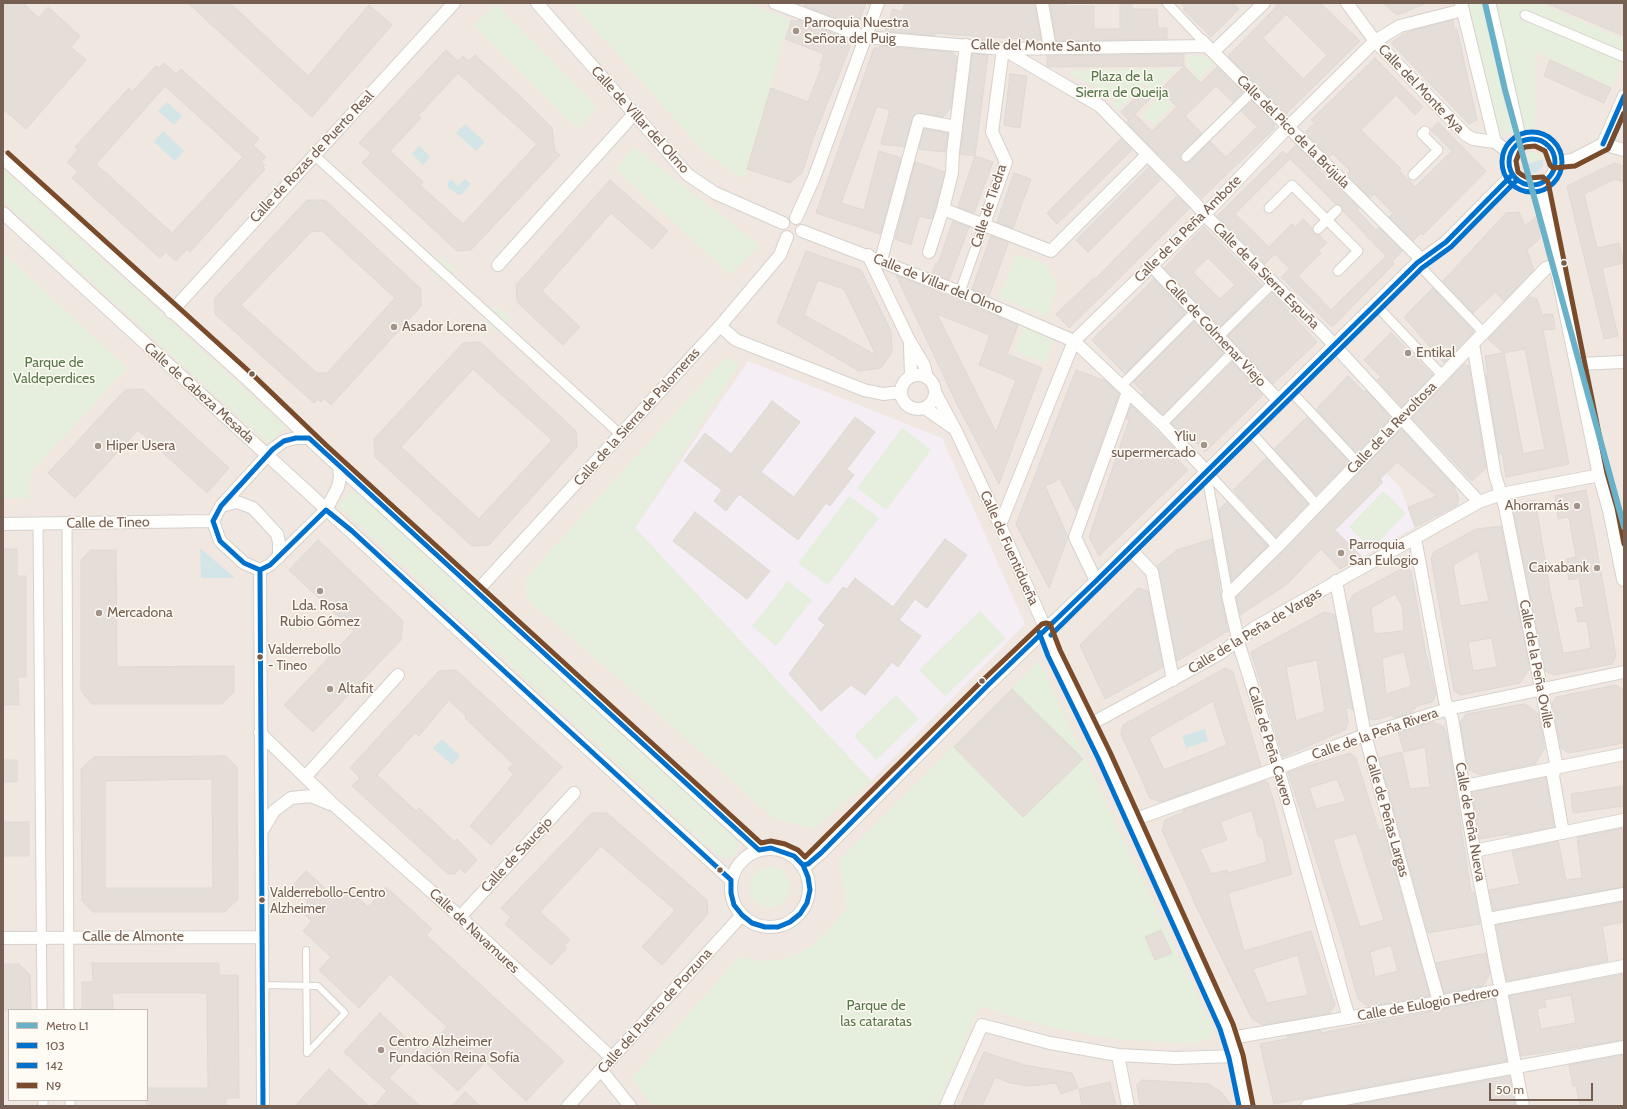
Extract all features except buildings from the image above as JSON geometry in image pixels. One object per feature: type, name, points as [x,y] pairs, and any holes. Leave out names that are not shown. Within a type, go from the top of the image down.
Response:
[{"type":"street","name":"Calle de Rozas de Puerto Real","points":[[170,312],[454,3]]},
{"type":"street","name":"Calle de Villar del Olmo","points":[[537,3],[688,175],[715,193],[783,223]]},
{"type":"street","name":"Calle del Monte Santo","points":[[775,3],[865,37],[1003,49],[1207,46]]},
{"type":"street","points":[[796,218],[814,178],[878,3]]},
{"type":"street","points":[[1042,3],[1050,48]]},
{"type":"street","name":"Calle del Pico de la Brújula","points":[[1167,3],[1207,46],[1289,126],[1419,261]]},
{"type":"street","points":[[1207,46],[1264,3]]},
{"type":"street","name":"Calle del Monte Aya","points":[[1347,3],[1375,41],[1466,135],[1473,139],[1495,142],[1510,153]]},
{"type":"street","points":[[1491,3],[1522,141]]},
{"type":"street","points":[[1462,6],[1495,142]]},
{"type":"street","name":"Calle de la Peña Ambote","points":[[1000,525],[1074,341],[1205,214],[1289,126],[1375,41],[1400,26],[1462,6]]},
{"type":"street","points":[[1525,15],[1624,57]]},
{"type":"street","points":[[929,252],[943,209],[952,173],[953,152],[966,45]]},
{"type":"street","name":"Calle de la Sierra Espuña","points":[[1003,49],[1100,106],[1334,345],[1479,502]]},
{"type":"street","name":"Calle de Tiedra","points":[[960,292],[1006,162],[992,132],[1003,49]]},
{"type":"street","points":[[1186,157],[1253,91]]},
{"type":"street","points":[[1556,162],[1572,160],[1603,144],[1624,96]]},
{"type":"street","points":[[498,265],[634,114]]},
{"type":"street","points":[[881,260],[919,120],[956,127]]},
{"type":"street","points":[[1412,176],[1438,150],[1422,134],[1425,131]]},
{"type":"street","points":[[1536,139],[1551,147],[1556,162],[1554,172],[1550,179],[1541,184],[1527,185],[1518,182],[1512,175],[1509,167],[1510,153],[1514,147],[1522,141],[1536,139]]},
{"type":"street","points":[[1603,144],[1624,150]]},
{"type":"street","points":[[314,155],[621,434]]},
{"type":"street","points":[[943,209],[1052,250],[1147,155]]},
{"type":"street","points":[[3,158],[759,850]]},
{"type":"street","points":[[803,865],[808,864],[821,853],[988,685],[1096,581],[1375,304],[1419,261],[1446,242],[1512,175]]},
{"type":"street","points":[[1541,184],[1576,364],[1600,475],[1610,510],[1624,580]]},
{"type":"street","points":[[1269,208],[1292,185],[1358,251],[1338,272]]},
{"type":"street","points":[[1318,229],[1337,210]]},
{"type":"street","name":"Calle de Cabeza Mesada","points":[[3,213],[108,311],[268,455],[326,510],[352,531],[732,880]]},
{"type":"street","points":[[796,218],[800,222],[802,231],[798,236],[793,238],[788,237],[784,234],[782,228],[783,223],[787,219],[796,218]]},
{"type":"street","name":"Calle de Villar del Olmo","points":[[802,231],[881,260],[1074,341],[1162,424],[1206,471]]},
{"type":"street","name":"Calle de la Sierra de Palomeras","points":[[477,591],[720,326],[780,255],[788,237]]},
{"type":"street","points":[[868,255],[909,340],[924,365],[927,378],[934,386],[935,392],[932,401],[925,408],[920,409],[908,407],[904,403],[900,392],[904,382],[912,376],[917,375],[927,378]]},
{"type":"street","points":[[1419,261],[1484,333]]},
{"type":"street","name":"Calle de la Revoltosa","points":[[1228,595],[1277,547],[1400,417],[1484,333],[1546,268],[1557,265]]},
{"type":"street","name":"Calle de Colmenar Viejo","points":[[1152,266],[1278,400]]},
{"type":"street","points":[[1218,337],[1272,283]]},
{"type":"street","points":[[1375,304],[1442,375]]},
{"type":"street","points":[[1096,581],[1074,537],[1125,389],[1195,312]]},
{"type":"street","points":[[720,326],[736,340],[864,390],[883,394],[900,392]]},
{"type":"street","points":[[909,340],[912,376]]},
{"type":"street","name":"Calle de la Peña Oville","points":[[1473,344],[1496,475],[1505,507],[1556,767],[1553,776],[1563,833]]},
{"type":"street","points":[[1162,424],[1233,352]]},
{"type":"street","points":[[1576,364],[1624,362]]},
{"type":"street","points":[[1289,389],[1358,463]]},
{"type":"street","name":"Calle de Fuentidueña","points":[[935,392],[956,431],[1000,525],[1046,630],[1054,653],[1133,820],[1232,1038],[1246,1106]]},
{"type":"street","name":"Calle de Fuentidueña","points":[[925,408],[956,431]]},
{"type":"street","points":[[1248,429],[1317,505]]},
{"type":"street","points":[[260,570],[244,563],[220,541],[213,521],[221,506],[268,455],[284,441],[296,438],[310,438]]},
{"type":"street","points":[[260,570],[270,565],[279,557],[326,510],[338,487],[340,477],[339,466]]},
{"type":"street","points":[[1206,471],[1277,547]]},
{"type":"street","name":"Calle de Peña Cavero","points":[[1206,471],[1228,595],[1238,640],[1278,768],[1349,1018]]},
{"type":"street","name":"Calle de la Peña de Vargas","points":[[1089,725],[1221,653],[1254,628],[1479,502],[1501,494],[1600,475]]},
{"type":"street","points":[[221,506],[238,502],[253,508],[277,534],[279,542],[279,557]]},
{"type":"street","name":"Calle de Tineo","points":[[3,524],[213,521]]},
{"type":"street","points":[[67,523],[69,1009]]},
{"type":"street","points":[[38,524],[42,1009]]},
{"type":"street","name":"Calle de Peña Nueva","points":[[1415,538],[1445,701],[1452,718],[1465,786],[1474,851],[1517,1068],[1523,1106]]},
{"type":"street","points":[[1129,548],[1152,572],[1173,680]]},
{"type":"street","points":[[260,570],[260,733],[264,1106]]},
{"type":"street","name":"Calle de Peñas Largas","points":[[1336,581],[1365,735],[1439,1002]]},
{"type":"street","name":"Calle de la Peña Rivera","points":[[1133,820],[1365,735],[1448,709],[1624,672]]},
{"type":"street","points":[[306,776],[398,675]]},
{"type":"street","name":"Calle de Navamures","points":[[260,733],[306,776],[335,806],[460,917],[612,1058]]},
{"type":"street","points":[[1465,786],[1624,754]]},
{"type":"street","name":"Calle de Saucejo","points":[[460,917],[574,793]]},
{"type":"street","name":"Calle de Navamures","points":[[262,831],[274,811],[291,798],[311,796],[335,806]]},
{"type":"street","points":[[1474,851],[1624,820]]},
{"type":"street","points":[[771,848],[794,856],[803,865],[808,877],[810,890],[807,903],[800,914],[790,922],[778,927],[765,927],[752,923],[742,915],[732,899],[732,880],[735,870],[741,861],[759,850],[771,848]]},
{"type":"street","points":[[1488,919],[1624,894]]},
{"type":"street","name":"Calle del Puerto de Porzuna","points":[[568,1106],[742,915]]},
{"type":"street","name":"Calle de Almonte","points":[[3,938],[262,936]]},
{"type":"street","name":"Calle de Eulogio Pedrero","points":[[1232,1038],[1502,991],[1624,966]]},
{"type":"street","points":[[946,1106],[982,1025],[1050,1043],[1118,1055],[1176,1058],[1236,1056]]},
{"type":"street","points":[[1307,1106],[1624,1047]]},
{"type":"street","points":[[1118,1055],[1128,1106]]},
{"type":"street","points":[[601,1070],[630,1106]]},
{"type":"lane","points":[[263,985],[306,985],[318,986],[344,1013],[307,1053],[306,985],[306,950]]},
{"type":"shaded area","points":[[3,3],[1624,3],[1624,1106],[3,1106]]},
{"type":"shaded area","points":[[167,102],[182,116],[174,125],[158,111]]},
{"type":"shaded area","points":[[465,124],[485,142],[476,151],[456,133]]},
{"type":"shaded area","points":[[163,131],[184,151],[175,161],[154,142]]},
{"type":"shaded area","points":[[419,146],[430,157],[423,165],[412,154]]},
{"type":"shaded area","points":[[1543,159],[1543,166],[1536,173],[1526,171],[1522,166]]},
{"type":"shaded area","points":[[451,179],[458,186],[465,179],[471,184],[461,195],[458,195],[448,187],[448,182]]},
{"type":"shaded area","points":[[748,361],[942,438],[1025,624],[871,781],[635,528]]},
{"type":"shaded area","points":[[1372,459],[1400,487],[1415,527],[1362,557],[1318,514]]},
{"type":"shaded area","points":[[200,548],[235,578],[201,578]]},
{"type":"shaded area","points":[[1205,729],[1208,741],[1186,748],[1182,736]]},
{"type":"shaded area","points":[[442,739],[460,756],[452,765],[433,748]]},
{"type":"green space","points":[[572,3],[746,3],[792,20],[779,52],[771,88],[745,178],[735,174],[702,150]]},
{"type":"green space","points":[[1461,3],[1544,3],[1544,5],[1624,40],[1624,54],[1612,87],[1535,51],[1535,128],[1499,136]]},
{"type":"green space","points":[[496,4],[597,107],[578,129],[473,25]]},
{"type":"green space","name":"Plaza de la Sierra de Queija","points":[[1187,55],[1206,57],[1214,64],[1153,125],[1143,114],[1158,98],[1144,84],[1118,110],[1112,104],[1116,99],[1066,71],[1178,69],[1157,90],[1169,103],[1197,75],[1187,65]]},
{"type":"green space","points":[[633,146],[759,245],[731,275],[616,170]]},
{"type":"green space","points":[[1531,152],[1538,153],[1543,159],[1522,165],[1523,158]]},
{"type":"green space","points":[[3,169],[286,427],[269,444],[3,201]]},
{"type":"green space","name":"Parque de Valdeperdices","points":[[3,253],[127,368],[31,472],[30,498],[3,498]]},
{"type":"green space","points":[[1016,254],[1044,263],[1058,286],[1047,316],[999,297]]},
{"type":"green space","points":[[441,256],[455,268],[443,282],[429,270]]},
{"type":"green space","points":[[496,306],[510,318],[498,332],[484,320]]},
{"type":"green space","points":[[1023,327],[1054,339],[1044,363],[1014,351]]},
{"type":"green space","points":[[726,357],[739,364],[635,528],[871,781],[814,828],[774,819],[658,713],[526,598],[525,579]]},
{"type":"green space","points":[[902,428],[931,450],[886,510],[857,488]]},
{"type":"green space","points":[[354,488],[732,835],[738,846],[736,853],[730,858],[722,858],[716,854],[338,506]]},
{"type":"green space","points":[[1383,491],[1406,513],[1372,549],[1349,527]]},
{"type":"green space","points":[[849,496],[879,518],[828,585],[798,563]]},
{"type":"green space","points":[[788,581],[812,600],[776,646],[752,626]]},
{"type":"green space","points":[[980,611],[1006,638],[945,696],[919,670]]},
{"type":"green space","name":"Parque de las cataratas","points":[[1039,661],[1213,1029],[1212,1036],[1207,1040],[1193,1043],[1125,1040],[1037,1024],[980,1006],[937,1106],[653,1106],[632,1078],[739,957],[758,961],[783,959],[793,957],[814,945],[846,910],[840,859]]},
{"type":"green space","points":[[896,695],[919,719],[876,760],[854,736]]},
{"type":"green space","points":[[774,867],[781,870],[787,876],[790,887],[789,895],[781,904],[774,907],[766,907],[759,904],[751,895],[750,883],[753,876],[762,868]]},
{"type":"metro line","name":"L1","points":[[1485,3],[1505,90],[1624,527]]},
{"type":"transit line","name":"103","points":[[1603,144],[1624,96]]},
{"type":"transit line","name":"142","points":[[1609,147],[1624,113]]},
{"type":"transit line","name":"N9","points":[[1624,113],[1608,149],[1575,166],[1553,168],[1550,165],[1545,151],[1535,146],[1525,147],[1520,151],[1516,161],[1518,172],[1522,175],[1528,178],[1543,177],[1548,182],[1607,473],[1617,508],[1624,544]]},
{"type":"transit line","name":"142","points":[[1526,132],[1538,132],[1554,140],[1560,150],[1562,162],[1560,174],[1554,184],[1538,192],[1526,192],[1510,184],[1502,168],[1502,156],[1510,140],[1526,132]]},
{"type":"transit line","name":"103","points":[[1527,139],[1537,139],[1549,145],[1554,153],[1555,162],[1554,171],[1549,179],[1541,184],[1527,185],[1519,182],[1512,175],[1509,167],[1509,157],[1512,149],[1519,142],[1527,139]]},
{"type":"transit line","name":"N9","points":[[8,153],[252,374],[326,445],[761,843],[771,841],[785,844],[798,850],[805,857],[983,680],[1042,624],[1050,624],[1060,650],[1110,752],[1233,1024],[1243,1055],[1253,1105]]},
{"type":"transit line","name":"103","points":[[803,865],[808,864],[821,853],[988,685],[1096,581],[1417,263],[1446,242],[1512,175]]},
{"type":"transit line","name":"142","points":[[1051,635],[1422,268],[1451,247],[1517,180]]},
{"type":"transit line","name":"103","points":[[296,438],[309,438],[759,850],[771,848],[794,856],[803,865],[808,877],[810,890],[807,903],[800,914],[790,922],[778,927],[765,927],[752,923],[742,915],[734,905],[731,893],[731,880],[352,531],[326,510],[270,565],[260,570],[244,563],[220,541],[213,521],[221,506],[273,449],[284,441],[296,438]]},
{"type":"transit line","name":"103","points":[[260,570],[263,1106]]},
{"type":"transit line","name":"142","points":[[1039,632],[1048,656],[1098,758],[1220,1029],[1229,1058],[1239,1106]]},
{"type":"place","name":"Parroquia Nuestra Señora del Puig","points":[[796,31]]},
{"type":"place","name":"Asador Lorena","points":[[394,327]]},
{"type":"place","name":"Entikal","points":[[1408,353]]},
{"type":"place","name":"Yliu supermercado","points":[[1204,445]]},
{"type":"place","name":"Hiper Usera","points":[[98,446]]},
{"type":"place","name":"Ahorramás","points":[[1577,506]]},
{"type":"place","name":"Parroquia San Eulogio","points":[[1341,553]]},
{"type":"place","name":"Caixabank","points":[[1597,568]]},
{"type":"place","name":"Lda. Rosa Rubio Gómez","points":[[320,591]]},
{"type":"place","name":"Mercadona","points":[[99,613]]},
{"type":"place","name":"Valderrebollo - Tineo","points":[[260,657]]},
{"type":"place","name":"Altafit","points":[[330,689]]},
{"type":"place","name":"Valderrebollo-Centro Alzheimer","points":[[262,900]]},
{"type":"place","name":"Centro Alzheimer Fundación Reina Sofía","points":[[381,1050]]}]
